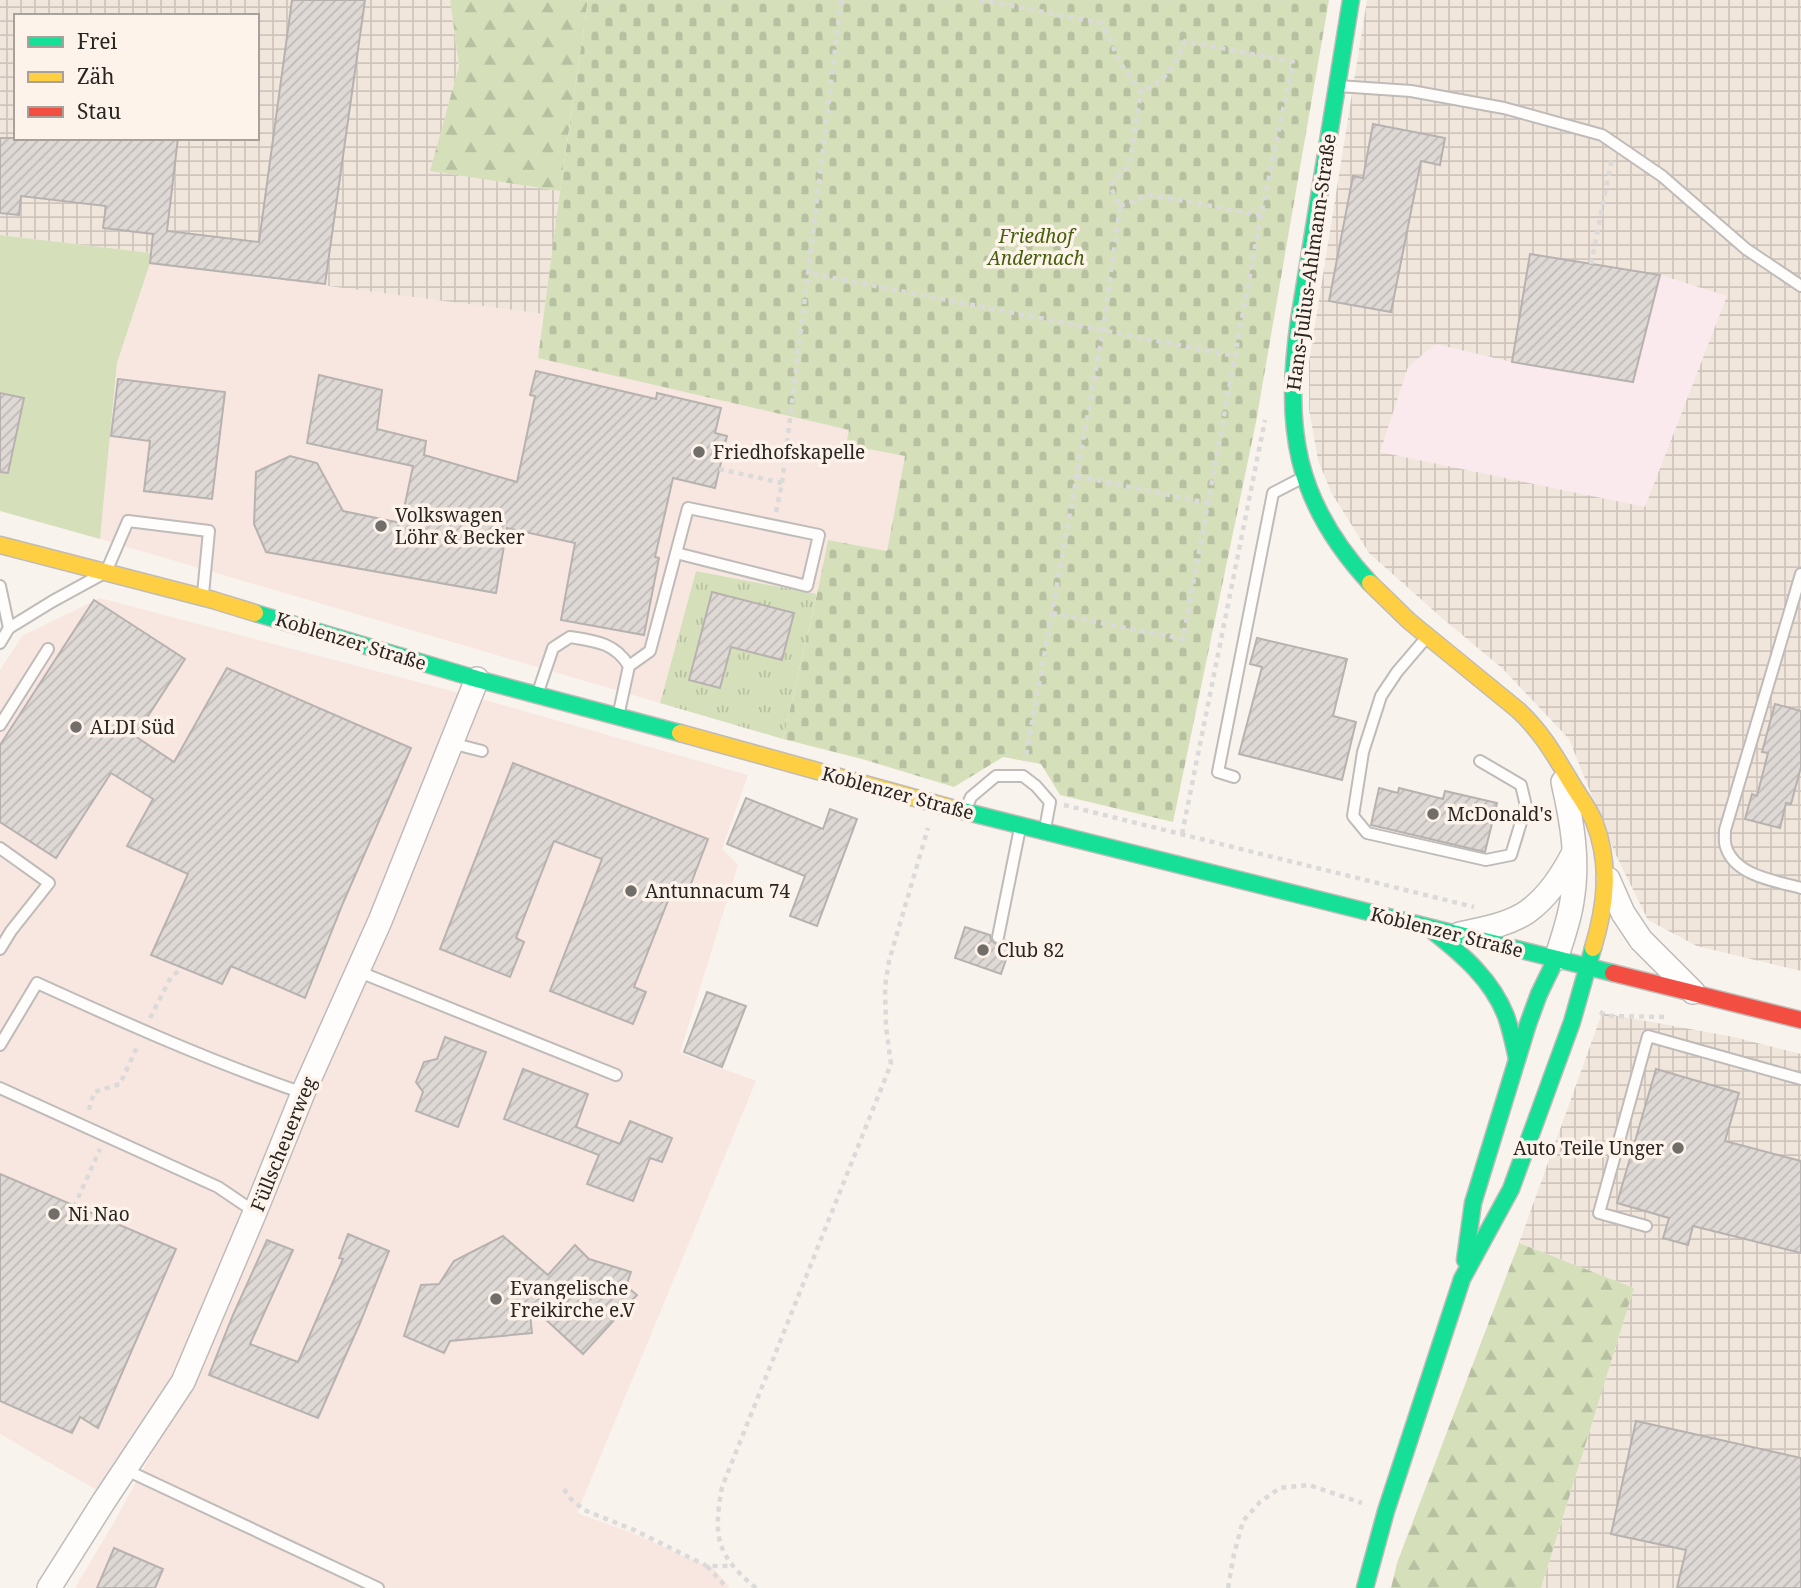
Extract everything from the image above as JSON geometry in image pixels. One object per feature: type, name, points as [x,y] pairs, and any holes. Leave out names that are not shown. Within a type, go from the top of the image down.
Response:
[{"type":"street","name":"Hans-Julius-Ahlmann-Straße","points":[[1351,0],[1335,86],[1294,364],[1292,416],[1304,477],[1320,514],[1337,542],[1372,585],[1427,636],[1532,723],[1558,758],[1593,818],[1606,875],[1623,913],[1641,940],[1693,992]]},
{"type":"street","name":"Koblenzer Straße","points":[[0,545],[202,597],[477,679],[618,715],[935,804],[1801,1020]]},
{"type":"street","name":"Füllscheuerweg","points":[[49,1588],[183,1382],[303,1093],[380,920],[477,679]]},
{"type":"street","name":"Hans-Julius-Ahlmann-Straße","points":[[1556,959],[1572,901],[1574,852],[1572,825],[1558,758]]},
{"type":"street","points":[[1458,934],[1490,927],[1527,912],[1561,876],[1574,852]]},
{"type":"street","name":"Hans-Julius-Ahlmann-Straße","points":[[1462,1279],[1511,1189],[1578,1002],[1603,908],[1606,875]]},
{"type":"street","points":[[1427,927],[1453,947],[1495,994],[1505,1015],[1517,1059]]},
{"type":"street","points":[[1365,1588],[1386,1511],[1462,1279],[1473,1203],[1539,994],[1556,959]]},
{"type":"lane","points":[[1335,86],[1411,91],[1504,108],[1602,135],[1662,176],[1745,249],[1801,285]]},
{"type":"lane","points":[[1234,778],[1219,772],[1273,493],[1304,477]]},
{"type":"lane","points":[[629,666],[650,651],[676,553],[688,508],[819,535],[807,586],[676,553]]},
{"type":"lane","points":[[0,643],[9,628],[106,572],[128,521],[209,531],[202,597]]},
{"type":"lane","points":[[1801,574],[1725,830],[1725,846],[1732,859],[1748,872],[1801,888]]},
{"type":"lane","points":[[0,586],[9,628]]},
{"type":"lane","points":[[1427,636],[1381,696],[1363,752],[1353,816],[1367,833],[1486,860],[1511,855],[1526,806],[1521,785],[1480,761]]},
{"type":"lane","points":[[537,695],[553,648],[570,637],[603,643],[623,655],[629,666],[618,715]]},
{"type":"lane","points":[[0,725],[48,649]]},
{"type":"lane","points":[[451,743],[481,751]]},
{"type":"lane","points":[[965,811],[971,797],[996,776],[1023,776],[1050,802],[1044,832]]},
{"type":"lane","points":[[998,937],[1021,825]]},
{"type":"lane","points":[[0,848],[49,883],[0,949]]},
{"type":"lane","points":[[357,971],[616,1075]]},
{"type":"lane","points":[[0,1045],[37,983],[144,1031],[261,1079],[303,1093]]},
{"type":"lane","points":[[1646,1226],[1599,1213],[1648,1037],[1801,1079]]},
{"type":"lane","points":[[0,1088],[218,1187],[255,1212]]},
{"type":"lane","points":[[124,1469],[378,1588]]},
{"type":"path","points":[[773,525],[782,483],[841,0]]},
{"type":"path","points":[[980,0],[1102,23],[1121,64],[1141,92],[1129,165],[1110,186],[1120,206],[1102,331],[1023,776]]},
{"type":"path","points":[[1052,613],[1183,639],[1261,215],[1293,62],[1185,41],[1175,64],[1161,80],[1141,92]]},
{"type":"path","points":[[1591,264],[1615,144]]},
{"type":"path","points":[[1120,206],[1150,195],[1261,215]]},
{"type":"path","points":[[808,273],[1235,356]]},
{"type":"path","points":[[1182,834],[1266,416]]},
{"type":"path","points":[[719,469],[782,483]]},
{"type":"path","points":[[1077,475],[1208,503]]},
{"type":"path","points":[[1050,802],[1474,907]]},
{"type":"path","points":[[756,1588],[738,1574],[722,1551],[717,1518],[722,1487],[891,1064],[885,987],[889,961],[935,804]]},
{"type":"path","points":[[1578,1002],[1608,1016],[1671,1017]]},
{"type":"path","points":[[91,1129],[89,1108],[94,1092],[120,1084]]},
{"type":"path","points":[[74,1207],[106,1136]]},
{"type":"path","points":[[1228,1588],[1243,1521],[1260,1502],[1280,1488],[1309,1485],[1386,1511]]},
{"type":"path","points":[[564,1489],[584,1510],[634,1530],[708,1566],[727,1588]]},
{"type":"path","points":[[708,1566],[733,1566]]},
{"type":"shaded area","points":[[0,0],[450,0],[459,66],[431,171],[560,191],[544,314],[150,263],[150,253],[0,235]]},
{"type":"shaded area","points":[[1367,0],[1801,0],[1801,971],[1697,946],[1648,920],[1615,853],[1569,739],[1503,669],[1369,553],[1331,492],[1318,460],[1309,409],[1309,362]]},
{"type":"shaded area","points":[[150,263],[544,314],[539,357],[849,430],[847,445],[905,456],[887,551],[828,540],[817,594],[696,571],[660,703],[100,539],[117,363]]},
{"type":"shaded area","points":[[1660,275],[1727,296],[1645,507],[1380,452],[1408,367],[1435,344],[1512,362],[1633,381]]},
{"type":"shaded area","points":[[100,598],[482,699],[748,775],[722,849],[738,865],[680,1053],[756,1081],[577,1513],[630,1532],[714,1569],[728,1588],[75,1588],[186,1391],[112,1499],[0,1434],[0,670],[22,636]]},
{"type":"shaded area","points":[[1602,1013],[1734,1037],[1801,1054],[1801,1588],[1541,1588],[1634,1288],[1519,1243]]},
{"type":"green space","points":[[450,0],[588,0],[560,191],[430,171],[459,66]]},
{"type":"green space","name":"Friedhof Andernach","points":[[588,0],[1329,0],[1256,422],[1173,822],[1060,795],[1041,764],[1003,757],[954,787],[783,739],[828,540],[887,551],[905,456],[846,445],[849,430],[538,358]]},
{"type":"green space","points":[[0,235],[151,253],[117,363],[100,539],[0,511]]},
{"type":"green space","points":[[696,571],[817,594],[783,739],[660,703]]},
{"type":"green space","points":[[1519,1243],[1634,1288],[1541,1588],[1391,1588],[1397,1563]]},
{"type":"building","points":[[292,0],[365,0],[325,284],[150,263],[153,234],[103,228],[106,206],[21,196],[19,215],[0,213],[0,138],[178,140],[167,231],[259,242]]},
{"type":"building","points":[[1373,124],[1445,138],[1440,165],[1421,161],[1391,312],[1329,301],[1353,176],[1363,178]]},
{"type":"building","points":[[1530,254],[1660,275],[1633,382],[1512,362]]},
{"type":"building","points":[[536,371],[656,399],[657,393],[721,408],[715,433],[727,436],[715,488],[673,478],[655,557],[659,558],[644,635],[561,620],[575,543],[507,528],[496,593],[266,552],[254,524],[256,472],[290,456],[317,463],[343,511],[401,523],[413,466],[307,443],[319,375],[382,390],[377,429],[426,441],[424,455],[517,482],[535,396],[530,395]]},
{"type":"building","points":[[118,379],[225,392],[212,499],[144,491],[150,441],[111,436]]},
{"type":"building","points":[[0,393],[24,398],[8,473],[0,472]]},
{"type":"building","points":[[712,592],[794,613],[782,660],[731,647],[720,688],[689,680]]},
{"type":"building","points":[[94,600],[185,659],[135,736],[174,762],[227,668],[411,748],[305,998],[231,966],[222,984],[151,955],[188,874],[127,846],[153,799],[111,773],[56,858],[0,822],[0,745]]},
{"type":"building","points":[[1257,638],[1347,659],[1333,716],[1356,722],[1342,780],[1239,754],[1262,667],[1250,664]]},
{"type":"building","points":[[1775,704],[1801,711],[1801,767],[1791,804],[1786,803],[1780,828],[1745,819],[1752,794],[1757,796],[1768,753],[1762,752]]},
{"type":"building","name":"Antunnacum 74","points":[[513,763],[708,839],[687,894],[673,888],[634,987],[646,992],[633,1024],[550,991],[602,859],[554,841],[516,938],[524,942],[510,977],[440,949]]},
{"type":"building","name":"McDonald's","points":[[1379,788],[1398,793],[1399,788],[1443,799],[1445,791],[1497,803],[1485,852],[1371,825]]},
{"type":"building","points":[[746,798],[823,829],[830,809],[857,819],[817,926],[790,916],[805,876],[727,844]]},
{"type":"building","name":"Club 82","points":[[965,927],[990,935],[996,944],[1005,940],[1012,942],[1001,974],[955,958]]},
{"type":"building","points":[[707,992],[746,1006],[722,1067],[684,1052]]},
{"type":"building","points":[[445,1037],[486,1052],[458,1127],[416,1111],[423,1092],[416,1082],[424,1062],[437,1059]]},
{"type":"building","points":[[523,1069],[588,1094],[576,1127],[620,1144],[630,1121],[672,1138],[662,1162],[650,1158],[633,1201],[587,1184],[599,1155],[504,1119]]},
{"type":"building","name":"Auto Teile Unger","points":[[1656,1069],[1739,1093],[1725,1141],[1801,1161],[1801,1253],[1693,1226],[1688,1245],[1663,1238],[1669,1218],[1617,1203]]},
{"type":"building","points":[[0,1174],[176,1249],[98,1428],[80,1417],[72,1433],[0,1401]]},
{"type":"building","points":[[348,1234],[389,1251],[318,1418],[209,1375],[267,1240],[293,1250],[250,1344],[298,1362],[343,1259],[339,1258]]},
{"type":"building","points":[[503,1236],[548,1275],[575,1245],[589,1259],[631,1272],[626,1286],[637,1295],[583,1354],[529,1304],[532,1333],[450,1341],[444,1353],[404,1336],[421,1285],[439,1284],[454,1261]]},
{"type":"building","points":[[1636,1421],[1801,1458],[1801,1588],[1677,1588],[1686,1550],[1611,1534]]},
{"type":"building","points":[[114,1548],[163,1569],[155,1588],[97,1588]]},
{"type":"traffic: fast","points":[[1351,0],[1299,320],[1293,395],[1300,461],[1310,492],[1345,553],[1370,583]]},
{"type":"traffic: fast","points":[[255,613],[477,679],[680,733]]},
{"type":"traffic: fast","points":[[955,809],[1613,973]]},
{"type":"traffic: fast","points":[[1434,932],[1466,959],[1493,991],[1506,1016],[1517,1059]]},
{"type":"traffic: fast","points":[[1365,1588],[1386,1511],[1462,1279],[1511,1189],[1572,1022],[1593,948]]},
{"type":"traffic: fast","points":[[1465,1260],[1473,1203],[1528,1024],[1556,959]]},
{"type":"traffic: slow","points":[[0,545],[255,613]]},
{"type":"traffic: slow","points":[[1370,583],[1409,621],[1526,718],[1546,743],[1586,805],[1599,837],[1605,869],[1604,900],[1593,948]]},
{"type":"traffic: slow","points":[[680,733],[955,809]]},
{"type":"traffic: jam","points":[[1613,973],[1801,1020]]},
{"type":"place","name":"Friedhofskapelle","points":[[699,452]]},
{"type":"place","name":"Volkswagen Löhr & Becker","points":[[381,526]]},
{"type":"place","name":"ALDI Süd","points":[[76,727]]},
{"type":"place","name":"McDonald's","points":[[1433,814]]},
{"type":"place","name":"Antunnacum 74","points":[[631,891]]},
{"type":"place","name":"Club 82","points":[[983,950]]},
{"type":"place","name":"Auto Teile Unger","points":[[1678,1148]]},
{"type":"place","name":"Ni Nao","points":[[54,1214]]},
{"type":"place","name":"Evangelische Freikirche e.V","points":[[496,1299]]}]
